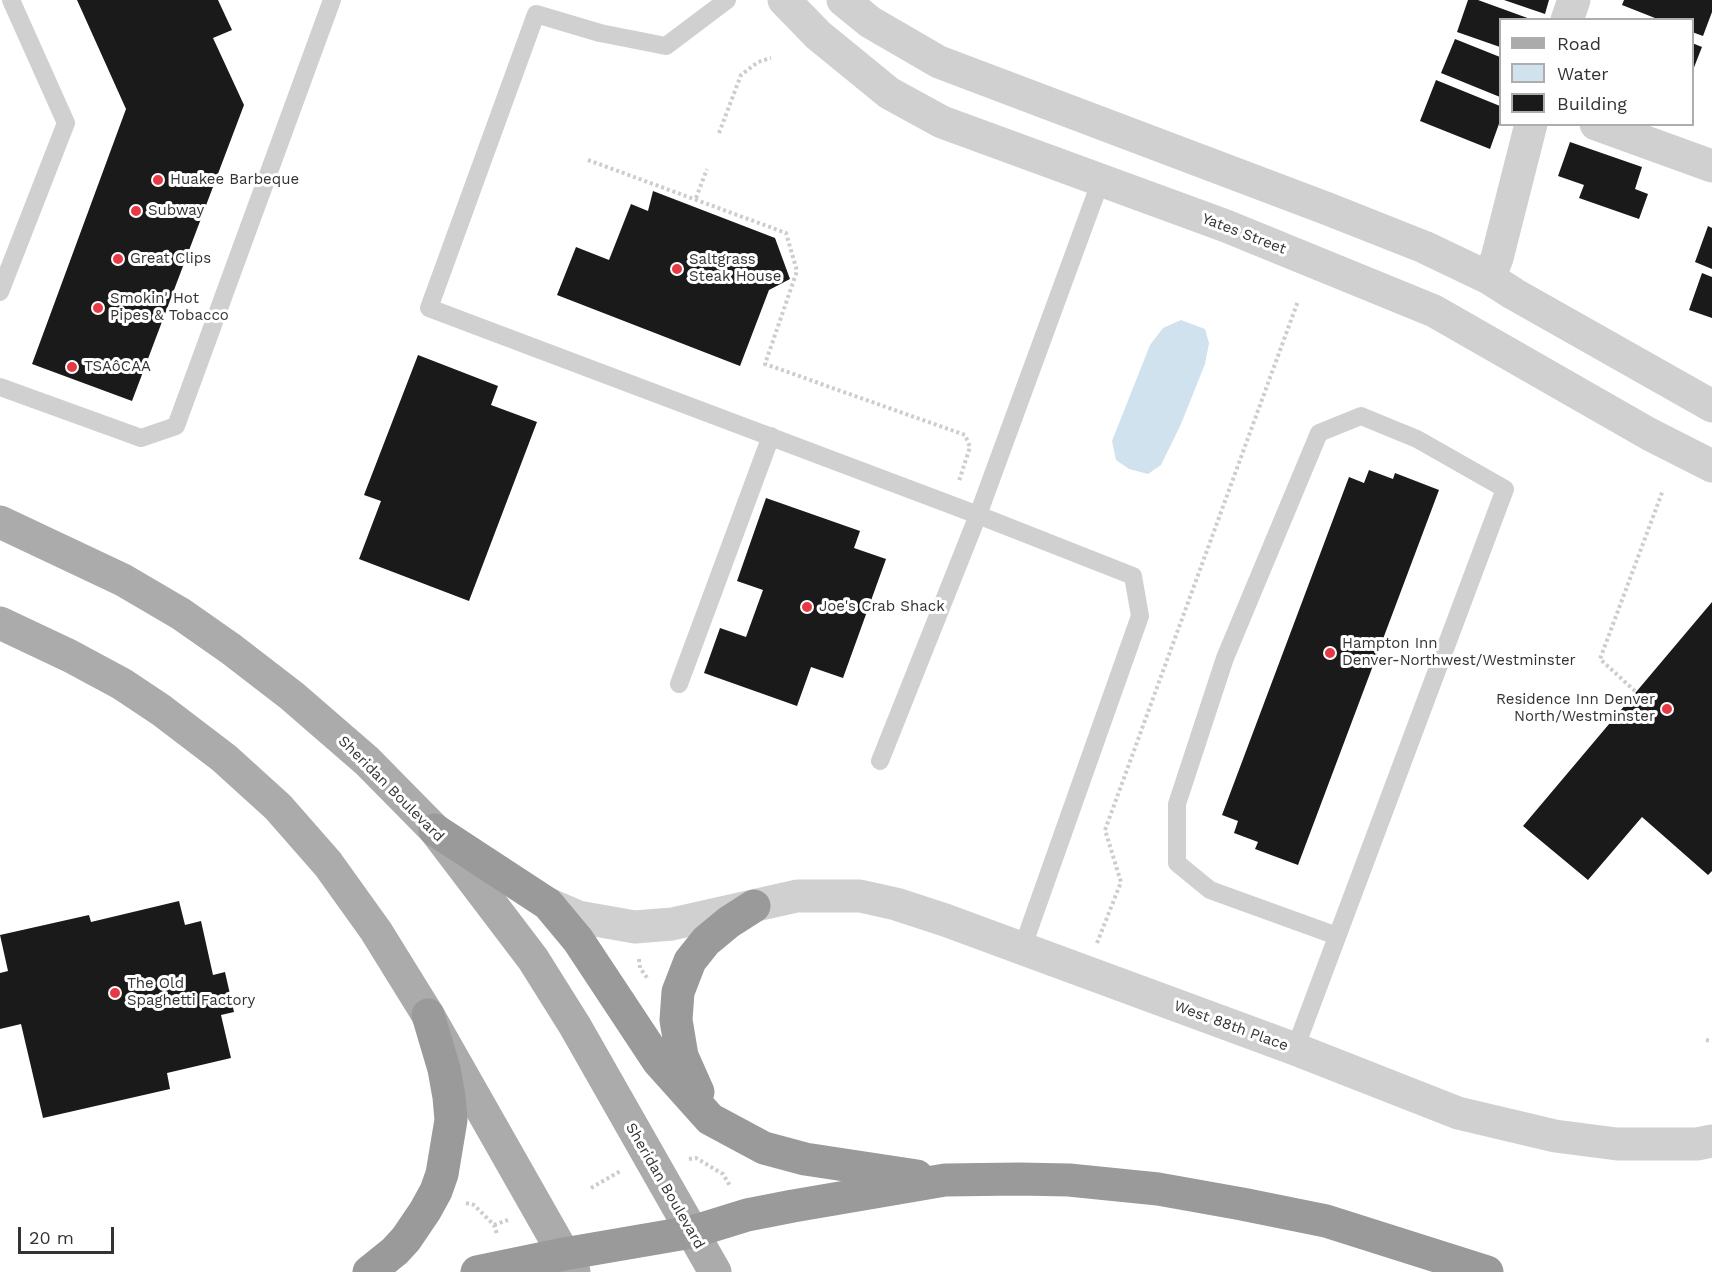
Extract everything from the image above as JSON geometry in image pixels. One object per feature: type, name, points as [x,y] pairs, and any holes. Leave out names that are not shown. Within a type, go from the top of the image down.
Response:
[{"type":"highway","points":[[435,830],[548,904],[578,940],[658,1061],[710,1119],[764,1148],[805,1159],[945,1180],[1069,1180],[1197,1195],[1326,1221],[1487,1272]]},
{"type":"highway","points":[[710,1119],[682,1056],[676,1020],[678,992],[690,961],[706,941],[729,922],[754,906]]},
{"type":"highway","points":[[369,1272],[406,1239],[425,1211],[442,1174],[451,1120],[449,1097],[444,1069],[428,1015]]},
{"type":"highway","points":[[477,1272],[569,1263],[770,1210],[945,1180]]},
{"type":"main road","name":"Sheridan Boulevard","points":[[0,522],[123,580],[181,614],[231,649],[292,696],[367,761],[435,830],[539,969],[575,1026],[715,1272]]},
{"type":"main road","points":[[0,623],[111,678],[161,710],[224,758],[278,807],[328,864],[376,931],[428,1015],[569,1263]]},
{"type":"street","name":"Yates Street","points":[[784,0],[818,35],[889,93],[942,122],[1226,226],[1434,311],[1649,434],[1712,466]]},
{"type":"street","points":[[843,0],[870,22],[939,62],[1328,209],[1424,248],[1489,278],[1712,406]]},
{"type":"street","points":[[1568,18],[1574,0]]},
{"type":"street","points":[[1489,278],[1497,258],[1530,126]]},
{"type":"street","points":[[1602,126],[1712,166]]},
{"type":"street","name":"West 88th Place","points":[[548,904],[578,917],[635,927],[672,924],[797,896],[860,896],[896,904],[945,920],[1295,1049],[1458,1113],[1555,1136],[1617,1144],[1697,1144],[1712,1141]]},
{"type":"lane","points":[[0,292],[66,123],[11,0]]},
{"type":"lane","points":[[0,387],[141,438],[176,426],[332,0]]},
{"type":"lane","points":[[727,0],[666,46],[600,33],[536,14],[429,308],[771,436],[1133,576],[1140,616],[1022,949]]},
{"type":"lane","points":[[880,761],[978,515],[1101,180]]},
{"type":"lane","points":[[1295,1049],[1505,489],[1417,439],[1361,416],[1319,433],[1225,658],[1177,804],[1177,863],[1202,884],[1210,890],[1337,936]]},
{"type":"lane","points":[[678,684],[771,436]]},
{"type":"path","points":[[719,133],[741,75],[758,62],[771,58]]},
{"type":"path","points":[[588,160],[786,233],[797,271],[765,364],[965,435],[970,447],[958,483]]},
{"type":"path","points":[[696,198],[707,169]]},
{"type":"path","points":[[1093,975],[1097,945],[1121,882],[1105,830],[1299,301]]},
{"type":"path","points":[[1635,691],[1600,659],[1663,490]]},
{"type":"path","points":[[637,949],[640,968],[653,984]]},
{"type":"path","points":[[1706,1040],[1712,1041]]},
{"type":"path","points":[[689,1159],[696,1158],[723,1174],[730,1187]]},
{"type":"path","points":[[591,1188],[623,1170]]},
{"type":"path","points":[[465,1202],[474,1205],[494,1225],[499,1244]]},
{"type":"water","points":[[1181,320],[1205,329],[1209,343],[1205,364],[1181,424],[1161,465],[1148,474],[1129,469],[1116,460],[1112,441],[1150,345],[1163,328]]},
{"type":"building","points":[[77,0],[218,0],[232,30],[213,38],[244,105],[132,401],[32,364],[126,109]]},
{"type":"building","points":[[1468,0],[1478,0],[1528,18],[1499,18],[1499,47],[1457,32]]},
{"type":"building","points":[[1504,0],[1549,0],[1545,14]]},
{"type":"building","points":[[1624,0],[1712,0],[1712,12],[1703,36],[1694,33],[1694,18],[1655,18],[1622,5]]},
{"type":"building","points":[[1455,39],[1499,57],[1499,97],[1441,73]]},
{"type":"building","points":[[1694,44],[1702,47],[1694,67]]},
{"type":"building","points":[[1436,80],[1499,106],[1499,124],[1490,149],[1420,121]]},
{"type":"building","points":[[1570,142],[1642,167],[1635,189],[1648,194],[1639,219],[1579,198],[1584,185],[1558,176]]},
{"type":"building","name":"Saltgrass Steak House","points":[[653,191],[775,238],[790,279],[769,290],[740,366],[557,295],[576,247],[609,260],[631,204],[648,211]]},
{"type":"building","points":[[1708,226],[1712,228],[1712,269],[1695,262]]},
{"type":"building","points":[[1702,273],[1712,277],[1712,318],[1689,310]]},
{"type":"building","points":[[418,355],[498,386],[491,405],[537,422],[469,601],[359,559],[381,501],[364,495]]},
{"type":"building","name":"Hampton Inn Denver-Northwest/Westminster","points":[[1369,470],[1393,479],[1395,473],[1439,490],[1298,865],[1255,849],[1258,842],[1234,833],[1238,821],[1222,815],[1349,477],[1364,483]]},
{"type":"building","points":[[766,498],[860,531],[854,548],[886,559],[843,678],[811,667],[797,706],[704,673],[720,628],[746,637],[763,590],[737,581]]},
{"type":"building","name":"Residence Inn Denver North/Westminster","points":[[1712,602],[1712,871],[1708,875],[1642,817],[1588,880],[1523,826]]},
{"type":"building","name":"The Old Spaghetti Factory","points":[[179,901],[185,925],[201,921],[213,975],[225,972],[234,1012],[221,1015],[231,1058],[167,1073],[170,1089],[43,1118],[21,1024],[0,1029],[0,973],[8,971],[0,935],[89,915],[91,922]]},
{"type":"place","name":"Huakee Barbeque","points":[[158,180]]},
{"type":"place","name":"Subway","points":[[136,211]]},
{"type":"place","name":"Great Clips","points":[[118,259]]},
{"type":"place","name":"Saltgrass Steak House","points":[[677,269]]},
{"type":"place","name":"Smokin' Hot Pipes & Tobacco","points":[[98,308]]},
{"type":"place","name":"TSAôCAA","points":[[72,367]]},
{"type":"place","name":"Joe's Crab Shack","points":[[807,607]]},
{"type":"place","name":"Hampton Inn Denver-Northwest/Westminster","points":[[1330,653]]},
{"type":"place","name":"Residence Inn Denver North/Westminster","points":[[1667,709]]},
{"type":"place","name":"The Old Spaghetti Factory","points":[[115,993]]}]
